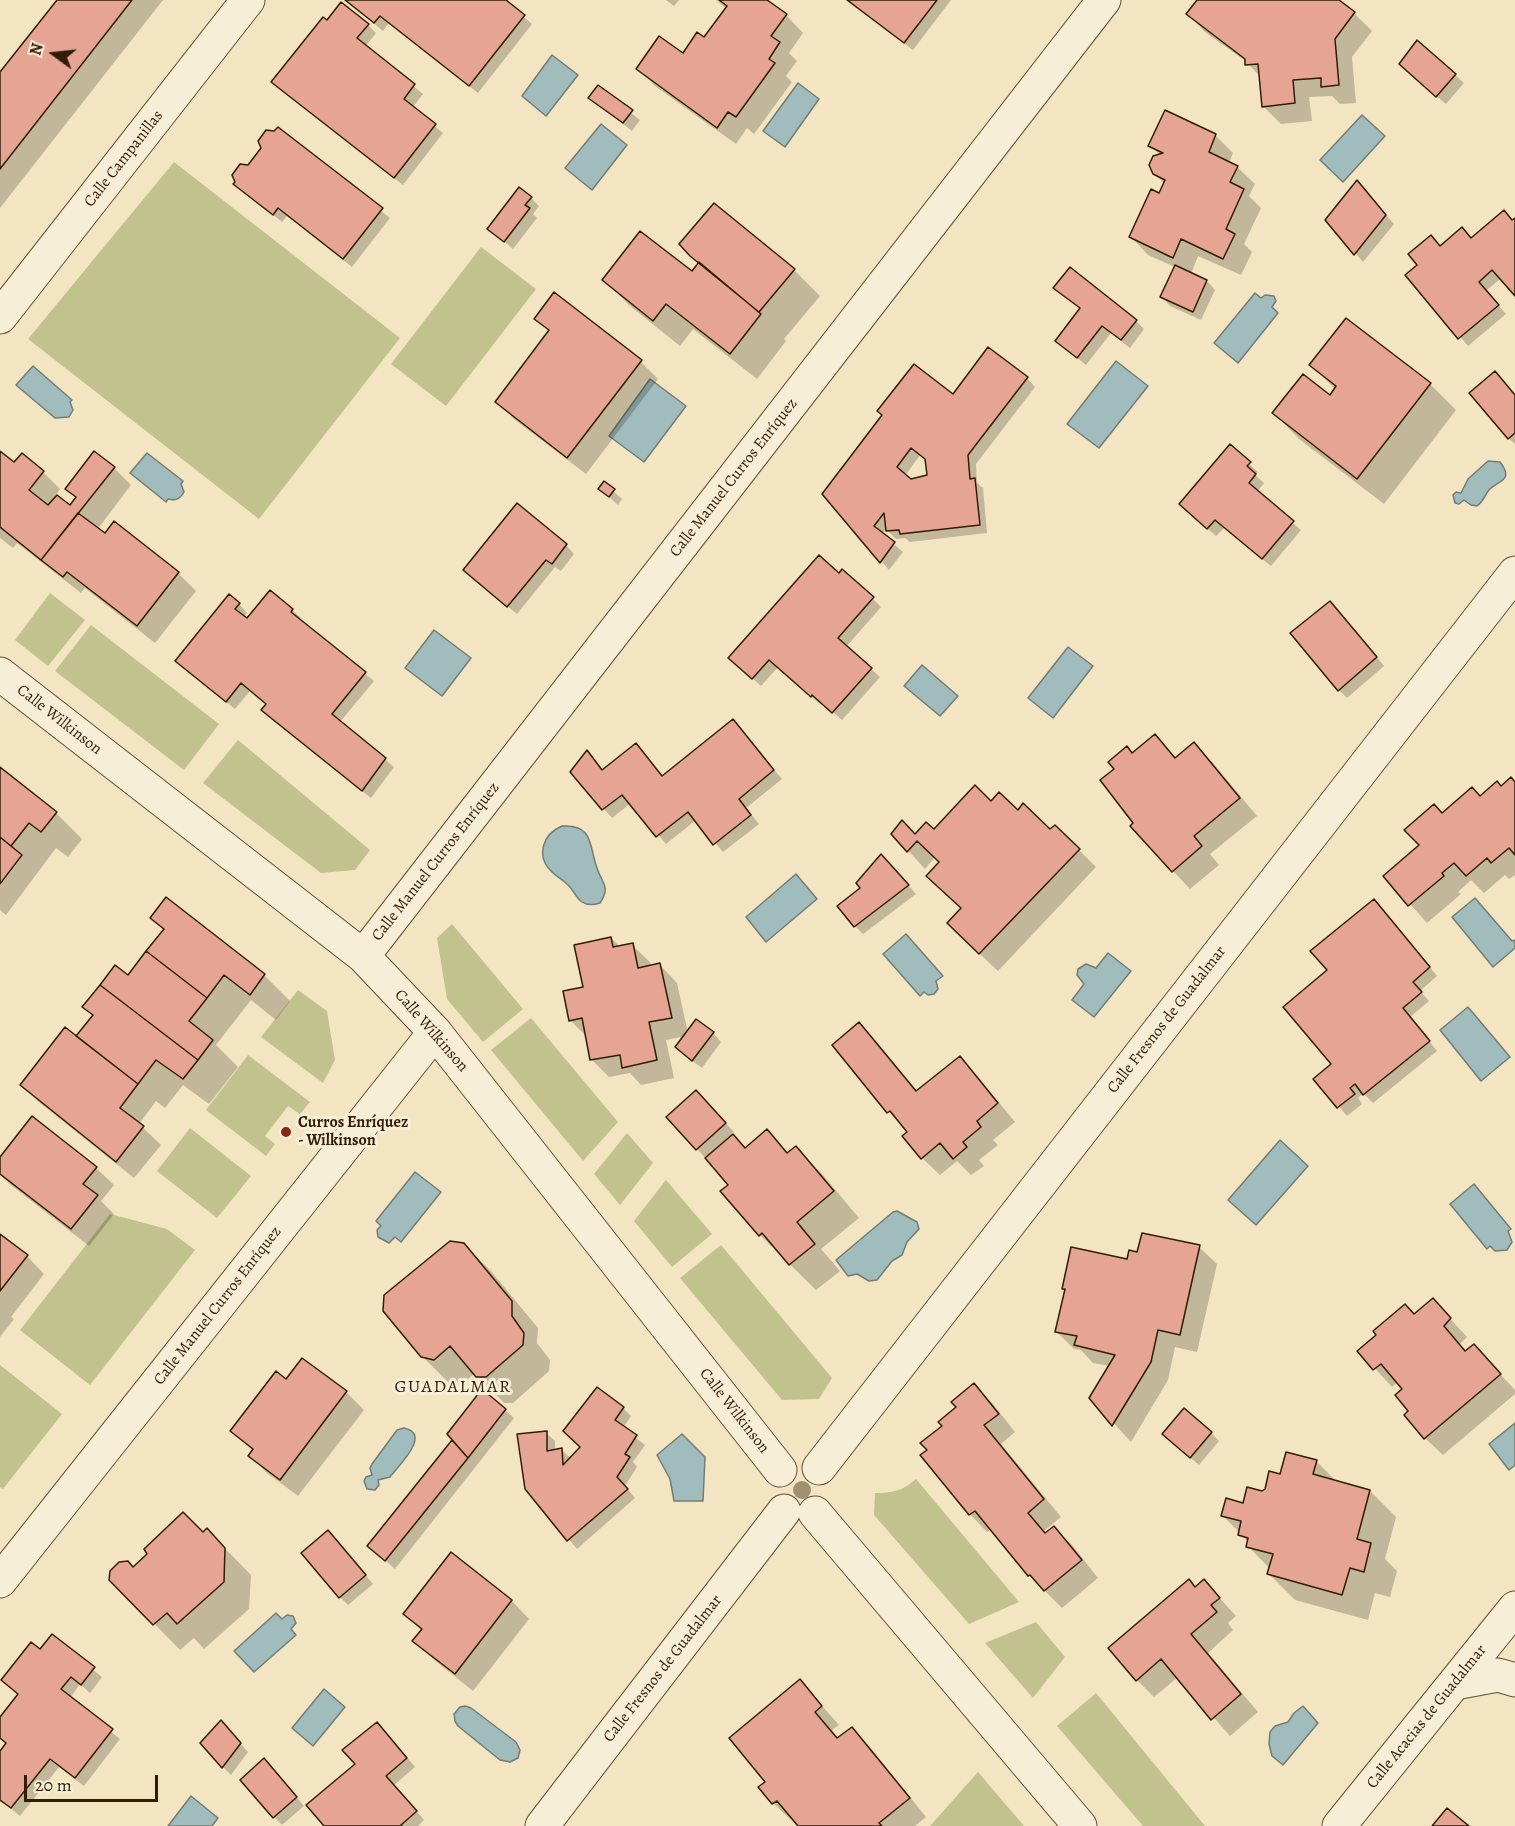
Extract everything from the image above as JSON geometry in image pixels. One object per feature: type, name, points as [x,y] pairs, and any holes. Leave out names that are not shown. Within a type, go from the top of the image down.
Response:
[{"type":"street","name":"Calle Campanillas","points":[[0,317],[248,0]]},
{"type":"street","name":"Calle Manuel Curros Enríquez","points":[[363,956],[1104,0]]},
{"type":"street","name":"Calle Fresnos de Guadalmar","points":[[819,1468],[1515,573]]},
{"type":"street","name":"Calle Wilkinson","points":[[0,674],[363,956],[435,1032],[780,1470]]},
{"type":"street","name":"Calle Manuel Curros Enríquez","points":[[0,1581],[435,1032]]},
{"type":"street","points":[[799,1512],[823,1506],[828,1497],[829,1486],[819,1468],[810,1462],[799,1460],[789,1463],[780,1470],[774,1480],[773,1491],[776,1503],[799,1512],[1080,1826]]},
{"type":"street","name":"Calle Fresnos de Guadalmar","points":[[542,1826],[799,1512]]},
{"type":"street","name":"Calle Acacias de Guadalmar","points":[[1339,1826],[1515,1608]]},
{"type":"street","points":[[1455,1683],[1498,1674],[1515,1680]]},
{"type":"green space","points":[[174,162],[400,338],[259,519],[28,339]]},
{"type":"green space","points":[[481,247],[536,289],[446,406],[391,364]]},
{"type":"green space","points":[[50,593],[85,620],[48,666],[15,640]]},
{"type":"green space","points":[[91,625],[219,724],[184,770],[55,671]]},
{"type":"green space","points":[[238,740],[370,850],[355,870],[321,873],[203,783]]},
{"type":"green space","points":[[452,924],[523,1009],[483,1042],[447,999],[437,938]]},
{"type":"green space","points":[[298,990],[327,1011],[335,1060],[323,1083],[261,1037]]},
{"type":"green space","points":[[531,1018],[618,1122],[583,1161],[491,1050]]},
{"type":"green space","points":[[248,1055],[310,1102],[300,1114],[288,1106],[265,1136],[275,1144],[266,1156],[206,1110]]},
{"type":"green space","points":[[190,1128],[251,1176],[217,1218],[157,1171]]},
{"type":"green space","points":[[627,1133],[653,1163],[620,1205],[594,1174]]},
{"type":"green space","points":[[666,1180],[712,1234],[672,1267],[634,1221]]},
{"type":"green space","points":[[110,1214],[167,1229],[195,1250],[90,1385],[20,1330]]},
{"type":"green space","points":[[721,1245],[832,1378],[819,1399],[782,1400],[680,1278]]},
{"type":"green space","points":[[0,1365],[62,1414],[3,1489],[0,1487]]},
{"type":"green space","points":[[916,1479],[1019,1602],[969,1624],[874,1515],[875,1493],[897,1490]]},
{"type":"green space","points":[[1036,1622],[1065,1657],[1033,1698],[985,1643]]},
{"type":"green space","points":[[1096,1693],[1205,1826],[1143,1826],[1057,1726]]},
{"type":"green space","points":[[978,1772],[1024,1826],[930,1826]]},
{"type":"water","points":[[552,55],[578,75],[546,116],[522,96]]},
{"type":"water","points":[[798,83],[819,99],[785,147],[763,131]]},
{"type":"water","points":[[1362,115],[1385,136],[1343,182],[1320,160]]},
{"type":"water","points":[[601,124],[627,145],[592,190],[565,168]]},
{"type":"water","points":[[1255,293],[1261,298],[1265,295],[1274,296],[1276,301],[1272,307],[1278,313],[1238,363],[1214,343]]},
{"type":"water","points":[[1116,361],[1148,386],[1099,448],[1067,424]]},
{"type":"water","points":[[33,366],[72,400],[70,402],[73,410],[69,417],[55,418],[16,385]]},
{"type":"water","points":[[650,379],[686,406],[644,462],[609,436]]},
{"type":"water","points":[[147,453],[183,481],[181,484],[184,492],[176,500],[168,499],[166,502],[130,473]]},
{"type":"water","points":[[1488,461],[1500,462],[1506,473],[1503,480],[1489,490],[1477,506],[1464,500],[1459,504],[1455,503],[1453,495],[1456,492],[1461,493],[1468,479]]},
{"type":"water","points":[[434,630],[471,658],[442,696],[405,668]]},
{"type":"water","points":[[1068,647],[1093,666],[1053,718],[1028,698]]},
{"type":"water","points":[[922,665],[958,696],[940,716],[904,686]]},
{"type":"water","points":[[562,826],[580,829],[588,838],[605,889],[600,903],[591,905],[582,902],[569,886],[547,866],[543,853],[546,840],[550,834]]},
{"type":"water","points":[[796,874],[817,899],[766,942],[746,917]]},
{"type":"water","points":[[1475,898],[1512,941],[1515,940],[1515,948],[1493,967],[1452,917]]},
{"type":"water","points":[[906,934],[943,976],[936,981],[938,989],[934,994],[928,995],[924,992],[920,996],[883,954]]},
{"type":"water","points":[[1108,953],[1131,971],[1094,1017],[1072,1000],[1084,984],[1077,975],[1078,969],[1086,964],[1096,968]]},
{"type":"water","points":[[1468,1007],[1510,1057],[1481,1081],[1440,1030]]},
{"type":"water","points":[[1280,1140],[1308,1166],[1256,1225],[1228,1200]]},
{"type":"water","points":[[415,1172],[441,1192],[401,1242],[395,1237],[389,1243],[378,1237],[377,1230],[381,1226],[376,1221]]},
{"type":"water","points":[[1474,1184],[1511,1229],[1508,1231],[1512,1242],[1507,1250],[1495,1251],[1490,1246],[1487,1249],[1450,1204]]},
{"type":"water","points":[[897,1211],[917,1222],[919,1229],[907,1242],[902,1255],[892,1261],[877,1280],[869,1281],[857,1274],[848,1276],[836,1260]]},
{"type":"water","points":[[1515,1423],[1515,1465],[1509,1470],[1489,1444]]},
{"type":"water","points":[[404,1428],[412,1431],[415,1436],[411,1450],[390,1477],[378,1480],[379,1485],[375,1490],[367,1489],[364,1481],[366,1477],[372,1475],[370,1468],[372,1464],[397,1430]]},
{"type":"water","points":[[682,1434],[705,1457],[703,1501],[674,1501],[670,1479],[657,1455]]},
{"type":"water","points":[[276,1613],[282,1619],[287,1615],[293,1616],[296,1623],[291,1629],[296,1635],[254,1672],[234,1651]]},
{"type":"water","points":[[324,1689],[345,1707],[313,1746],[292,1728]]},
{"type":"water","points":[[1303,1706],[1318,1723],[1283,1765],[1272,1756],[1269,1744],[1270,1732],[1275,1726],[1288,1722]]},
{"type":"water","points":[[460,1707],[471,1708],[516,1742],[520,1750],[518,1758],[510,1762],[500,1760],[458,1726],[454,1714]]},
{"type":"water","points":[[191,1796],[218,1818],[212,1826],[168,1826]]},
{"type":"building","points":[[57,0],[132,0],[0,169],[0,72]]},
{"type":"building","points":[[345,0],[506,0],[525,15],[469,86],[380,16],[374,23]]},
{"type":"building","points":[[719,0],[767,0],[787,14],[771,36],[780,42],[769,59],[775,63],[736,117],[728,112],[717,128],[636,69],[659,36],[683,53],[697,32],[704,37],[727,6]]},
{"type":"building","points":[[847,0],[937,0],[904,43]]},
{"type":"building","points":[[1197,0],[1339,0],[1355,12],[1335,39],[1339,85],[1321,87],[1321,78],[1293,80],[1295,103],[1262,107],[1258,64],[1245,65],[1245,59],[1186,14]]},
{"type":"building","points":[[341,2],[369,24],[357,38],[415,84],[404,99],[436,124],[394,178],[271,82],[323,17],[327,20]]},
{"type":"building","points":[[1417,40],[1456,74],[1436,97],[1399,64]]},
{"type":"building","points":[[598,85],[633,110],[623,123],[588,98]]},
{"type":"building","points":[[1165,110],[1216,134],[1209,152],[1238,166],[1230,182],[1244,189],[1226,229],[1235,234],[1223,259],[1181,239],[1173,258],[1129,237],[1151,189],[1159,193],[1165,180],[1153,174],[1149,165],[1153,156],[1163,153],[1148,146]]},
{"type":"building","points":[[278,127],[383,208],[343,259],[278,208],[273,215],[233,184],[235,182],[232,175],[240,164],[248,165],[261,148],[258,141],[266,130],[274,131]]},
{"type":"building","points":[[1357,180],[1386,215],[1354,255],[1325,220]]},
{"type":"building","points":[[519,187],[532,197],[525,205],[530,208],[504,242],[487,229]]},
{"type":"building","points":[[714,203],[795,269],[759,312],[690,256],[679,244]]},
{"type":"building","points":[[1504,210],[1512,220],[1515,218],[1515,296],[1492,270],[1479,282],[1499,305],[1458,339],[1405,275],[1417,265],[1408,254],[1431,235],[1440,246],[1462,227],[1471,238]]},
{"type":"building","points":[[640,231],[692,271],[699,262],[761,314],[730,354],[666,304],[653,321],[602,280]]},
{"type":"building","points":[[1175,265],[1207,280],[1193,312],[1160,297]]},
{"type":"building","points":[[1070,267],[1137,320],[1121,340],[1102,326],[1077,358],[1055,341],[1080,308],[1053,288]]},
{"type":"building","points":[[554,292],[642,360],[567,458],[495,402],[549,330],[534,319]]},
{"type":"building","points":[[1346,318],[1431,383],[1357,479],[1272,413],[1303,374],[1330,395],[1336,386],[1309,365]]},
{"type":"building","points":[[988,347],[1028,377],[968,455],[970,479],[975,478],[980,525],[900,534],[899,530],[886,531],[884,513],[874,526],[895,542],[880,563],[822,494],[882,415],[877,411],[914,364],[953,394]],"holes":[[[911,448],[925,459],[927,475],[911,479],[897,467]]]},
{"type":"building","points":[[1495,371],[1515,395],[1515,433],[1508,439],[1469,393]]},
{"type":"building","points":[[1230,444],[1251,462],[1247,466],[1256,474],[1249,483],[1294,521],[1262,559],[1215,520],[1207,529],[1179,504]]},
{"type":"building","points":[[0,451],[14,462],[22,453],[44,471],[29,490],[48,505],[57,495],[70,505],[76,497],[65,489],[94,451],[115,467],[41,560],[0,527]]},
{"type":"building","points":[[604,481],[615,489],[609,497],[598,489]]},
{"type":"building","points":[[517,503],[567,544],[552,564],[546,560],[507,607],[463,570]]},
{"type":"building","points":[[78,513],[105,533],[114,521],[179,572],[137,626],[67,572],[63,577],[41,560]]},
{"type":"building","points":[[819,555],[839,573],[842,569],[874,597],[838,638],[872,668],[832,713],[769,660],[752,679],[728,658]]},
{"type":"building","points":[[270,590],[293,609],[291,612],[366,672],[332,714],[386,758],[362,791],[261,710],[266,704],[241,683],[226,702],[175,661],[229,594],[240,603],[235,609],[247,618]]},
{"type":"building","points":[[1330,601],[1377,657],[1338,691],[1290,633]]},
{"type":"building","points":[[733,719],[774,770],[739,799],[751,815],[713,845],[688,812],[656,837],[622,795],[602,810],[570,772],[587,750],[602,770],[636,743],[662,776]]},
{"type":"building","points":[[1155,734],[1175,758],[1194,742],[1240,798],[1194,836],[1202,846],[1172,872],[1130,826],[1133,823],[1100,780],[1114,769],[1108,762],[1127,746],[1132,753]]},
{"type":"building","points":[[0,767],[57,812],[41,832],[29,823],[11,846],[0,837]]},
{"type":"building","points":[[1511,777],[1515,782],[1515,855],[1509,848],[1491,863],[1487,858],[1466,876],[1454,863],[1442,873],[1444,876],[1408,906],[1383,876],[1419,845],[1404,830],[1434,804],[1442,813],[1472,787],[1480,796],[1497,781],[1501,786]]},
{"type":"building","points":[[975,785],[991,801],[999,792],[1018,810],[1023,803],[1050,829],[1055,825],[1080,849],[979,954],[947,923],[961,908],[926,876],[939,862],[917,841],[907,852],[891,834],[902,820],[915,834],[926,822],[934,829]]},
{"type":"building","points":[[0,837],[22,855],[0,884]]},
{"type":"building","points":[[881,854],[909,885],[854,927],[837,906],[860,888],[856,883]]},
{"type":"building","points":[[166,897],[265,974],[250,995],[224,975],[207,998],[146,951],[164,929],[150,918]]},
{"type":"building","points":[[1374,899],[1430,967],[1413,982],[1422,992],[1403,1008],[1430,1041],[1363,1095],[1355,1084],[1350,1088],[1355,1094],[1337,1108],[1313,1079],[1331,1064],[1283,1007],[1327,970],[1310,951]]},
{"type":"building","points":[[611,937],[613,947],[633,943],[638,968],[660,963],[672,1018],[649,1022],[657,1060],[622,1068],[620,1055],[590,1060],[582,1018],[569,1021],[563,991],[583,987],[574,945]]},
{"type":"building","points":[[146,951],[207,998],[189,1021],[213,1040],[198,1060],[100,985],[115,965],[128,975]]},
{"type":"building","points":[[100,985],[198,1060],[183,1079],[156,1060],[138,1084],[76,1036],[93,1015],[82,1007]]},
{"type":"building","points":[[696,1019],[714,1032],[692,1061],[675,1047]]},
{"type":"building","points":[[859,1022],[916,1091],[960,1056],[998,1103],[977,1121],[981,1127],[963,1142],[967,1147],[953,1159],[940,1143],[921,1159],[902,1136],[907,1132],[890,1111],[887,1113],[832,1045]]},
{"type":"building","points":[[65,1027],[138,1084],[120,1108],[144,1126],[116,1162],[20,1085]]},
{"type":"building","points":[[696,1090],[726,1123],[696,1150],[666,1117]]},
{"type":"building","points":[[32,1116],[97,1167],[83,1184],[98,1195],[71,1229],[0,1174],[0,1157]]},
{"type":"building","points":[[767,1129],[787,1153],[796,1146],[834,1191],[797,1222],[815,1244],[789,1265],[762,1233],[759,1236],[720,1191],[728,1185],[705,1158],[733,1134],[745,1148]]},
{"type":"building","points":[[1142,1233],[1200,1245],[1180,1335],[1158,1330],[1151,1362],[1112,1426],[1089,1398],[1115,1355],[1074,1345],[1077,1336],[1055,1332],[1065,1289],[1062,1289],[1071,1247],[1127,1259],[1129,1250],[1137,1252]]},
{"type":"building","points":[[0,1234],[28,1255],[0,1291]]},
{"type":"building","points":[[450,1241],[464,1243],[512,1301],[512,1316],[524,1333],[523,1345],[486,1377],[476,1377],[450,1346],[434,1360],[421,1357],[383,1311],[384,1295]]},
{"type":"building","points":[[1433,1298],[1451,1318],[1444,1326],[1465,1351],[1474,1344],[1501,1374],[1424,1439],[1404,1415],[1408,1411],[1395,1395],[1402,1389],[1381,1364],[1373,1370],[1357,1351],[1376,1335],[1373,1331],[1405,1304],[1414,1314]]},
{"type":"building","points":[[302,1358],[347,1391],[280,1480],[248,1456],[253,1449],[230,1431],[276,1371],[286,1379]]},
{"type":"building","points":[[974,1383],[999,1414],[984,1425],[1044,1499],[1028,1513],[1045,1533],[1054,1526],[1082,1560],[1044,1591],[1030,1575],[1028,1576],[975,1511],[969,1515],[920,1455],[927,1450],[920,1443],[942,1426],[938,1422],[956,1407],[951,1402]]},
{"type":"building","points":[[597,1387],[624,1407],[615,1420],[637,1435],[625,1454],[630,1457],[617,1477],[628,1489],[567,1541],[525,1489],[517,1434],[547,1431],[547,1451],[562,1448],[563,1465],[580,1447],[563,1431]]},
{"type":"building","points":[[482,1389],[506,1409],[468,1458],[447,1434]]},
{"type":"building","points":[[1184,1408],[1212,1432],[1190,1458],[1162,1434]]},
{"type":"building","points":[[452,1440],[468,1458],[385,1561],[367,1546]]},
{"type":"building","points":[[1286,1452],[1317,1460],[1313,1474],[1370,1490],[1357,1539],[1371,1543],[1364,1572],[1350,1568],[1342,1595],[1267,1574],[1273,1554],[1246,1547],[1248,1538],[1238,1535],[1241,1521],[1221,1516],[1226,1498],[1243,1503],[1247,1487],[1262,1491],[1265,1489],[1269,1471],[1280,1474]]},
{"type":"building","points":[[183,1512],[203,1532],[207,1528],[225,1548],[224,1582],[177,1624],[167,1613],[153,1625],[109,1580],[110,1571],[119,1562],[128,1561],[133,1567],[147,1554],[144,1549]]},
{"type":"building","points":[[328,1530],[366,1575],[339,1598],[301,1553]]},
{"type":"building","points":[[451,1552],[512,1600],[455,1674],[412,1641],[422,1629],[403,1614]]},
{"type":"building","points":[[1189,1579],[1195,1587],[1204,1579],[1220,1598],[1211,1605],[1217,1612],[1191,1634],[1241,1694],[1211,1720],[1161,1659],[1136,1681],[1108,1648]]},
{"type":"building","points":[[52,1634],[95,1667],[81,1685],[71,1677],[61,1689],[113,1729],[75,1778],[50,1759],[11,1808],[0,1800],[0,1751],[6,1743],[0,1738],[0,1717],[18,1694],[1,1680],[31,1642],[40,1649]]},
{"type":"building","points":[[800,1679],[822,1706],[815,1712],[837,1738],[852,1727],[910,1798],[879,1823],[882,1826],[798,1826],[777,1801],[772,1804],[758,1787],[765,1782],[729,1738]]},
{"type":"building","points":[[221,1720],[241,1743],[222,1768],[200,1743]]},
{"type":"building","points":[[377,1722],[407,1758],[386,1776],[417,1811],[402,1826],[324,1826],[306,1805],[355,1764],[342,1750]]},
{"type":"building","points":[[264,1758],[297,1797],[273,1818],[240,1780]]},
{"type":"building","points":[[1447,1808],[1469,1826],[1432,1826]]},
{"type":"place","name":"Curros Enríquez - Wilkinson","points":[[286,1132]]},
{"type":"district","name":"GUADALMAR","points":[[453,1388]]}]
